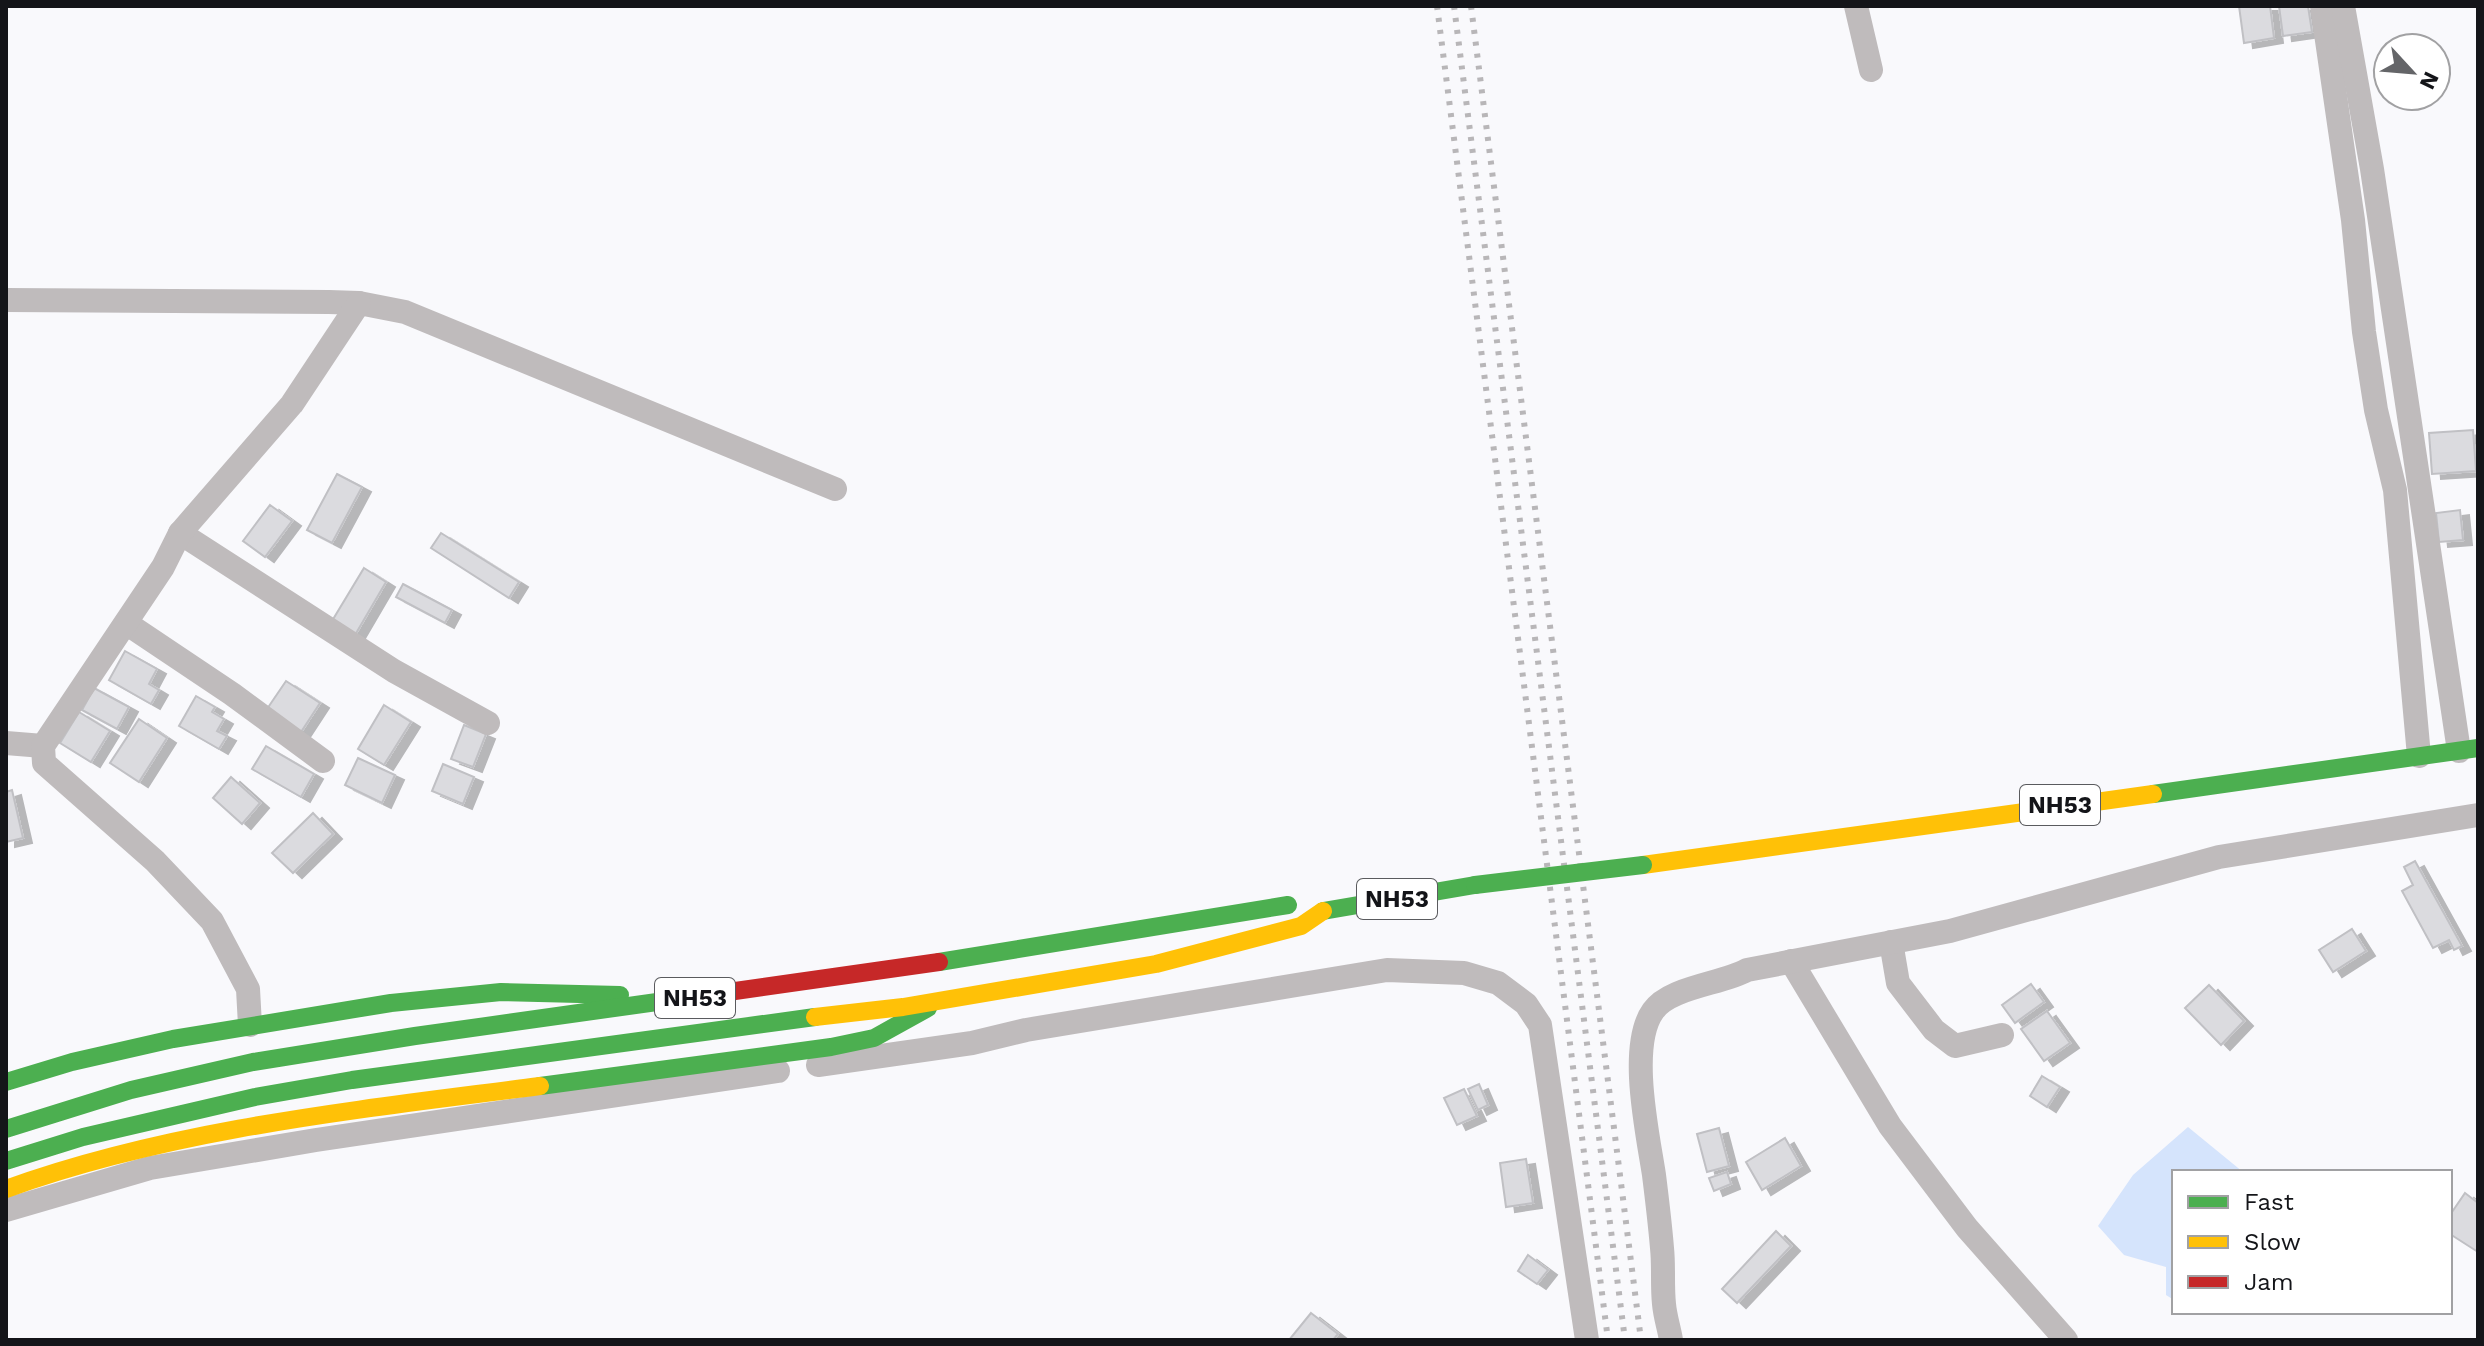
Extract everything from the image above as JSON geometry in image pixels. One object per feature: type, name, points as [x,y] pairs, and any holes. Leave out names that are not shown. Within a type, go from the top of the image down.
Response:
[{"type":"main road","name":"NH53","points":[[6,1161],[83,1137],[255,1097],[352,1080],[942,1000],[1156,964],[1301,926],[1320,912],[1475,885],[1643,865],[2468,750]]},
{"type":"main road","name":"NH53","points":[[6,1129],[131,1090],[253,1062],[415,1036],[868,973],[1297,904],[1320,912]]},
{"type":"main road","points":[[6,1082],[38,1071],[154,1043],[250,1025],[463,994],[553,991],[686,999]]},
{"type":"main road","points":[[6,1189],[41,1175],[128,1151],[261,1127],[399,1105],[831,1047],[874,1038],[942,1000]]},
{"type":"street","points":[[1856,6],[1871,70]]},
{"type":"street","points":[[2322,6],[2353,220],[2364,332],[2376,410],[2395,490],[2419,756]]},
{"type":"street","points":[[2343,6],[2468,750]]},
{"type":"street","points":[[6,300],[359,303],[405,312],[835,489]]},
{"type":"street","points":[[250,1025],[248,989],[212,921],[155,861],[44,763],[43,746],[163,567],[180,533],[292,404],[359,303]]},
{"type":"street","points":[[180,533],[394,671],[488,723]]},
{"type":"street","points":[[126,623],[232,694],[323,761]]},
{"type":"street","points":[[6,743],[43,746]]},
{"type":"street","points":[[1671,1340],[1664,1305],[1662,1250],[1644,1118],[1645,1027],[1653,1010],[1665,999],[1747,970],[1965,927],[2219,857],[2478,815]]},
{"type":"street","points":[[1891,942],[1898,983],[1934,1030],[1955,1046],[2002,1035]]},
{"type":"street","points":[[1791,961],[1890,1126],[1967,1228],[2066,1340]]},
{"type":"street","points":[[6,1210],[150,1168],[316,1140],[972,1043],[1026,1030],[1387,970],[1464,973],[1498,983],[1526,1004],[1540,1025],[1587,1340]]},
{"type":"water","points":[[2188,1127],[2241,1170],[2172,1170],[2172,1299],[2166,1295],[2166,1267],[2124,1255],[2098,1226],[2133,1175]]},
{"type":"building","points":[[2239,6],[2270,6],[2274,38],[2244,43]]},
{"type":"building","points":[[2279,6],[2308,6],[2312,32],[2283,36]]},
{"type":"building","points":[[2473,430],[2476,471],[2432,474],[2429,433]]},
{"type":"building","points":[[337,474],[362,487],[332,543],[307,530]]},
{"type":"building","points":[[270,505],[292,521],[265,557],[243,541]]},
{"type":"building","points":[[2460,510],[2463,540],[2439,542],[2436,513]]},
{"type":"building","points":[[441,533],[519,582],[509,598],[431,548]]},
{"type":"building","points":[[364,568],[386,582],[355,635],[332,621]]},
{"type":"building","points":[[403,584],[452,610],[445,623],[396,597]]},
{"type":"building","points":[[125,651],[157,669],[149,684],[159,690],[151,704],[109,680]]},
{"type":"building","points":[[286,681],[320,703],[301,732],[267,709]]},
{"type":"building","points":[[94,688],[129,707],[117,729],[82,710]]},
{"type":"building","points":[[196,696],[215,707],[212,712],[224,719],[217,731],[227,736],[219,749],[179,726]]},
{"type":"building","points":[[384,705],[411,722],[384,765],[358,749]]},
{"type":"building","points":[[79,712],[110,731],[91,762],[60,743]]},
{"type":"building","points":[[139,719],[167,738],[139,782],[110,763]]},
{"type":"building","points":[[464,725],[486,734],[473,767],[451,759]]},
{"type":"building","points":[[266,746],[314,774],[301,797],[252,769]]},
{"type":"building","points":[[358,758],[395,775],[382,803],[345,785]]},
{"type":"building","points":[[443,764],[474,777],[463,804],[432,791]]},
{"type":"building","points":[[231,777],[260,803],[242,824],[213,798]]},
{"type":"building","points":[[12,790],[23,838],[6,842],[6,792]]},
{"type":"building","points":[[313,813],[333,834],[293,873],[272,853]]},
{"type":"building","points":[[2415,861],[2462,946],[2454,950],[2449,940],[2433,948],[2402,891],[2413,885],[2404,867]]},
{"type":"building","points":[[2352,929],[2366,951],[2333,972],[2319,950]]},
{"type":"building","points":[[2031,984],[2044,1002],[2015,1023],[2002,1005]]},
{"type":"building","points":[[2209,985],[2244,1021],[2221,1045],[2185,1008]]},
{"type":"building","points":[[2047,1011],[2070,1043],[2044,1061],[2021,1029]]},
{"type":"building","points":[[2042,1076],[2060,1087],[2047,1107],[2030,1096]]},
{"type":"building","points":[[1479,1084],[1488,1105],[1478,1110],[1468,1089]]},
{"type":"building","points":[[1464,1089],[1477,1116],[1457,1125],[1444,1098]]},
{"type":"building","points":[[1719,1128],[1729,1166],[1707,1172],[1697,1134]]},
{"type":"building","points":[[1785,1138],[1801,1166],[1762,1190],[1746,1162]]},
{"type":"building","points":[[1526,1159],[1533,1203],[1506,1207],[1500,1163]]},
{"type":"building","points":[[1727,1172],[1731,1184],[1714,1191],[1709,1178]]},
{"type":"building","points":[[2465,1193],[2478,1203],[2478,1252],[2452,1235],[2452,1212]]},
{"type":"building","points":[[1776,1231],[1791,1246],[1737,1303],[1722,1289]]},
{"type":"building","points":[[1528,1255],[1548,1270],[1537,1284],[1518,1271]]},
{"type":"building","points":[[1311,1313],[1338,1334],[1333,1340],[1289,1340]]},
{"type":"railway","points":[[1437,6],[1608,1340]]},
{"type":"railway","points":[[1454,6],[1625,1340]]},
{"type":"railway","points":[[1471,6],[1641,1340]]},
{"type":"traffic: fast","points":[[2153,794],[2478,748]]},
{"type":"traffic: fast","points":[[1475,885],[1643,865]]},
{"type":"traffic: fast","points":[[1323,911],[1475,885]]},
{"type":"traffic: fast","points":[[939,962],[1288,905]]},
{"type":"traffic: fast","points":[[6,1082],[72,1062],[173,1039],[391,1003],[501,992],[620,995]]},
{"type":"traffic: fast","points":[[6,1129],[131,1090],[253,1062],[707,995]]},
{"type":"traffic: fast","points":[[540,1086],[831,1047],[874,1038],[928,1008]]},
{"type":"traffic: fast","points":[[6,1161],[83,1137],[255,1097],[352,1080],[815,1017]]},
{"type":"traffic: slow","points":[[1643,865],[2153,794]]},
{"type":"traffic: slow","points":[[815,1017],[903,1007],[1156,964],[1301,926],[1323,911]]},
{"type":"traffic: slow","points":[[6,1189],[136,1150],[202,1136],[270,1123],[540,1086]]},
{"type":"traffic: jam","points":[[707,995],[939,962]]}]
